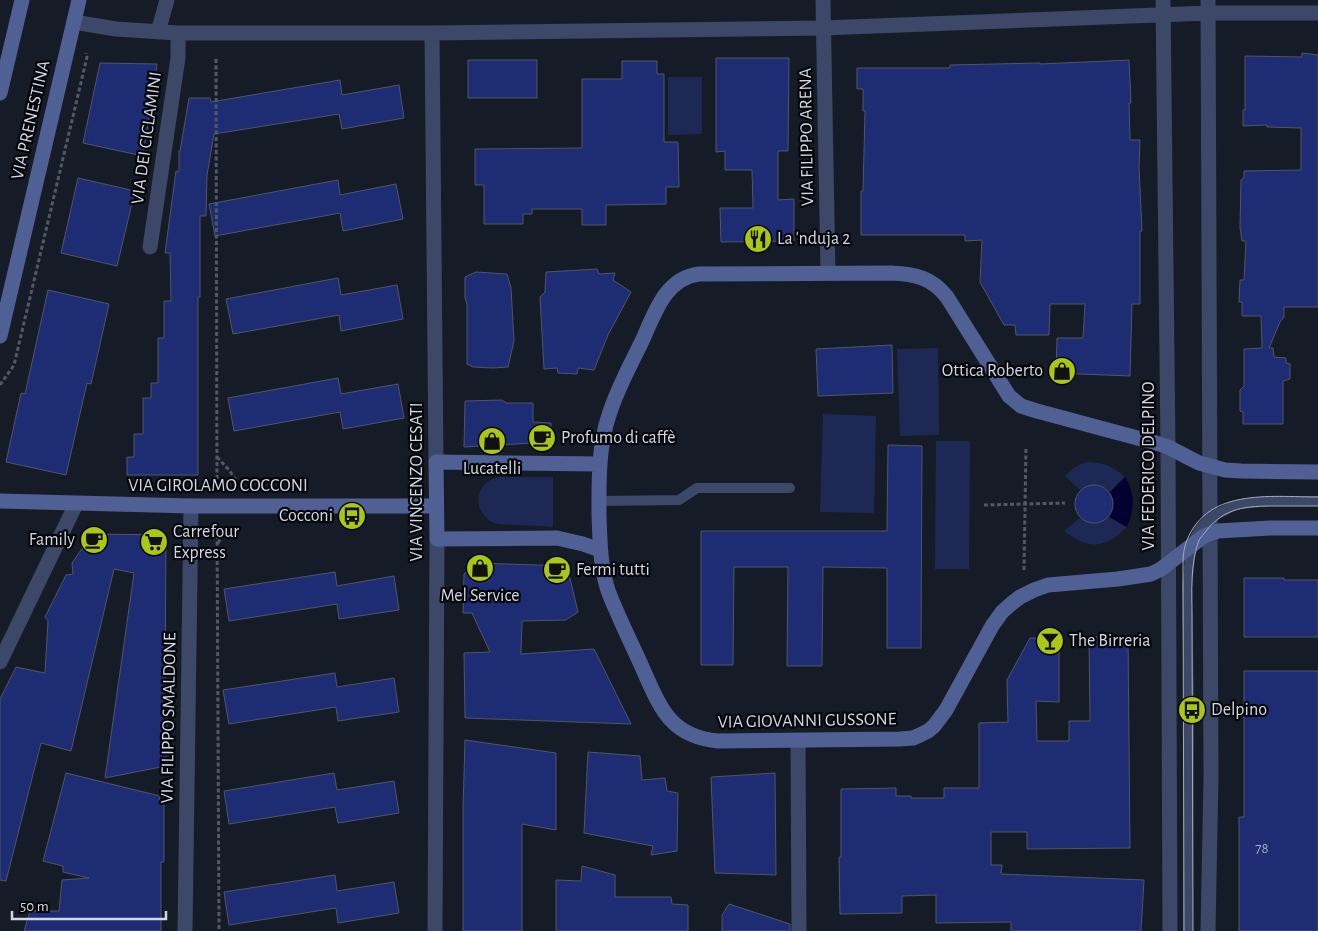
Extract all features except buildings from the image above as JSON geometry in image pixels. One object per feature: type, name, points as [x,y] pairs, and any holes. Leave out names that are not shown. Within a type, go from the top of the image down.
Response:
[{"type":"street","name":"VIA PRENESTINA","points":[[0,93],[22,0]]},
{"type":"street","name":"VIA PRENESTINA","points":[[0,336],[79,0]]},
{"type":"street","points":[[158,32],[167,0]]},
{"type":"street","name":"VIA FILIPPO ARENA","points":[[823,0],[828,273]]},
{"type":"street","points":[[74,22],[116,29],[178,33],[432,32],[823,28],[1163,7],[1208,6],[1318,13]]},
{"type":"street","points":[[1208,6],[1211,778],[1208,931]]},
{"type":"street","name":"VIA FEDERICO DELPINO","points":[[1163,7],[1168,447],[1170,931]]},
{"type":"street","name":"VIA VINCENZO CESATI","points":[[432,32],[437,539],[435,931]]},
{"type":"street","name":"VIA DEI CICLAMINI","points":[[150,247],[178,58],[178,33]]},
{"type":"street","name":"VIA GIOVANNI GUSSONE","points":[[1210,526],[1191,547],[1156,572],[1139,577],[1048,585],[1020,597],[1002,612],[992,626],[934,726],[913,738],[798,741],[706,740],[690,735],[674,723],[664,712],[654,695],[611,598],[605,580],[600,550],[600,464],[603,436],[612,405],[655,312],[667,292],[684,278],[699,274],[900,273],[917,276],[933,282],[941,289],[1009,396],[1021,406],[1168,447],[1210,467],[1240,471],[1318,472]]},
{"type":"street","points":[[436,462],[600,464]]},
{"type":"street","name":"VIA GIROLAMO COCCONI","points":[[0,501],[191,506],[436,506]]},
{"type":"street","points":[[0,662],[5,639],[76,504]]},
{"type":"street","name":"VIA FILIPPO SMALDONE","points":[[185,931],[191,506]]},
{"type":"street","points":[[1210,526],[1218,531],[1318,528]]},
{"type":"street","points":[[437,539],[557,538],[600,550]]},
{"type":"street","points":[[798,741],[799,931]]},
{"type":"lane","points":[[599,502],[679,500],[697,488],[790,488]]},
{"type":"lane","points":[[1210,526],[1227,509],[1240,504],[1270,501],[1318,501]]},
{"type":"lane","points":[[1188,931],[1189,711],[1187,586],[1191,547]]},
{"type":"path","points":[[0,385],[14,365],[87,57]]},
{"type":"path","points":[[1024,570],[1026,447]]},
{"type":"path","points":[[217,457],[236,480]]},
{"type":"path","points":[[984,505],[1065,503]]},
{"type":"path","points":[[218,544],[224,532],[224,525]]},
{"type":"shaded area","points":[[668,77],[702,77],[702,134],[668,135]]},
{"type":"shaded area","points":[[938,348],[939,435],[900,436],[897,349]]},
{"type":"shaded area","points":[[823,414],[876,416],[874,513],[820,512]]},
{"type":"shaded area","points":[[936,441],[970,441],[969,569],[935,569]]},
{"type":"shaded area","points":[[1087,462],[1108,466],[1117,470],[1125,477],[1110,492],[1103,487],[1095,485],[1080,490],[1065,476],[1075,467]]},
{"type":"shaded area","points":[[499,477],[553,477],[553,527],[499,524],[487,518],[481,511],[479,494],[486,483]]},
{"type":"shaded area","points":[[1125,477],[1129,483],[1133,502],[1127,527],[1109,517],[1113,504],[1110,492]]},
{"type":"shaded area","points":[[1109,517],[1127,527],[1111,540],[1104,543],[1089,544],[1064,531],[1080,518],[1087,522],[1095,523],[1102,522]]},
{"type":"tram line","points":[[1184,931],[1183,554],[1185,546],[1194,527],[1207,513],[1222,505],[1240,499],[1260,497],[1318,497]]},
{"type":"tram line","points":[[1193,931],[1192,588],[1196,549],[1199,540],[1213,523],[1237,510],[1265,506],[1318,506]]},
{"type":"place","name":"La 'nduja 2","points":[[758,239]]},
{"type":"place","name":"Ottica Roberto","points":[[1062,371]]},
{"type":"place","name":"Profumo di caffè","points":[[542,438]]},
{"type":"place","name":"Lucatelli","points":[[492,441]]},
{"type":"place","name":"Cocconi","points":[[352,516]]},
{"type":"place","name":"Family","points":[[94,540]]},
{"type":"place","name":"Carrefour Express","points":[[154,542]]},
{"type":"place","name":"Mel Service","points":[[480,568]]},
{"type":"place","name":"Fermi tutti","points":[[557,570]]},
{"type":"place","name":"The Birreria","points":[[1050,641]]},
{"type":"place","name":"Delpino","points":[[1192,710]]}]
